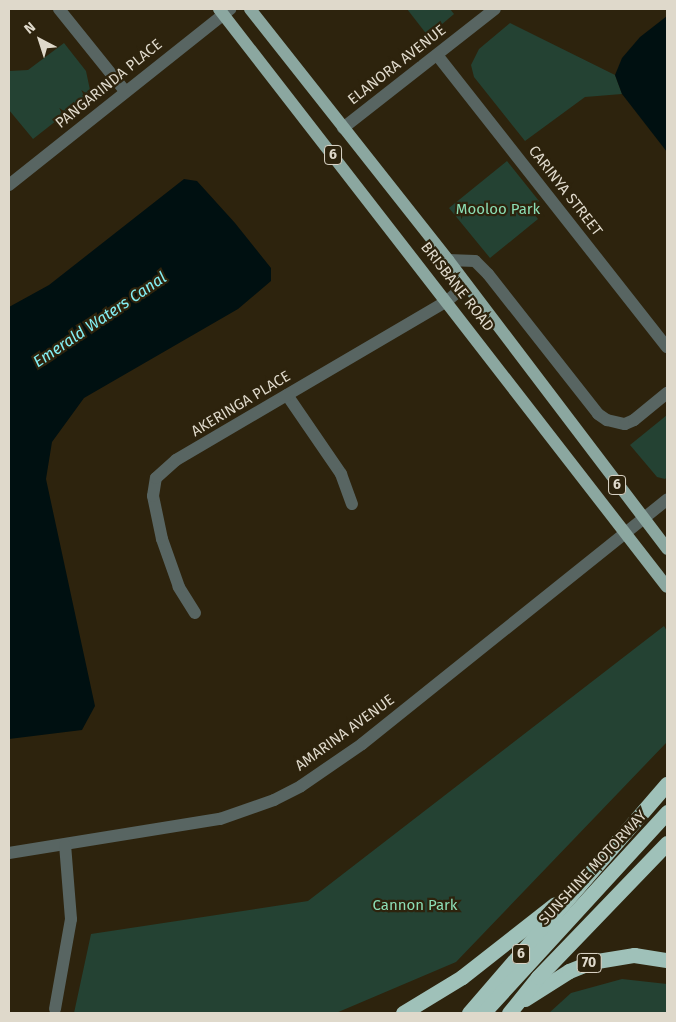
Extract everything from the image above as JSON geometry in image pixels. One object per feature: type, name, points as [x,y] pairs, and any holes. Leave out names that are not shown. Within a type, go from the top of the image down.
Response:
[{"type":"highway","name":"6","points":[[469,1013],[556,914],[571,892],[667,784]]},
{"type":"highway","name":"SUNSHINE MOTORWAY","points":[[483,1013],[667,812]]},
{"type":"highway","points":[[520,1001],[538,977],[667,842]]},
{"type":"highway","points":[[403,1013],[469,973],[571,892]]},
{"type":"highway","name":"70","points":[[509,1013],[520,1001],[569,971],[591,962],[634,955],[667,960]]},
{"type":"main road","name":"BRISBANE ROAD","points":[[250,9],[448,260],[667,549]]},
{"type":"main road","name":"BRISBANE ROAD","points":[[224,10],[667,587]]},
{"type":"street","points":[[59,9],[125,92]]},
{"type":"street","name":"ELANORA AVENUE","points":[[343,128],[496,9]]},
{"type":"street","name":"PANGARINDA PLACE","points":[[9,185],[224,10]]},
{"type":"street","name":"CARINYA STREET","points":[[437,55],[667,347]]},
{"type":"street","name":"BRISBANE ROAD","points":[[448,260],[475,261],[488,274],[598,414],[606,420],[625,424],[634,420],[667,393]]},
{"type":"street","name":"AKERINGA PLACE","points":[[195,613],[179,587],[162,539],[153,496],[156,478],[176,460],[447,301],[466,286]]},
{"type":"street","points":[[287,395],[341,474],[352,504]]},
{"type":"street","name":"AMARINA AVENUE","points":[[9,853],[220,820],[250,810],[301,786],[362,744],[667,500]]},
{"type":"street","points":[[55,1009],[71,928],[65,845]]},
{"type":"green space","points":[[407,9],[450,9],[454,14],[428,36]]},
{"type":"green space","points":[[510,23],[615,75],[622,94],[585,97],[525,141],[474,77],[471,65],[479,49]]},
{"type":"green space","points":[[64,43],[86,71],[90,90],[84,99],[33,139],[9,110],[9,71],[28,70]]},
{"type":"green space","name":"Mooloo Park","points":[[507,161],[539,201],[530,208],[538,219],[490,258],[449,208]]},
{"type":"green space","points":[[667,415],[667,477],[665,479],[657,477],[630,445]]},
{"type":"green space","name":"Cannon Park","points":[[664,626],[667,631],[667,742],[456,962],[336,1013],[74,1013],[91,934],[308,901]]},
{"type":"green space","points":[[622,979],[667,984],[667,1013],[549,1013],[571,993]]},
{"type":"water","points":[[667,16],[667,152],[622,94],[615,75],[622,58],[640,37]]},
{"type":"water","name":"Emerald Waters Canal","points":[[184,179],[197,181],[235,223],[271,268],[271,281],[238,309],[84,398],[52,442],[46,479],[95,706],[82,730],[9,739],[9,307],[49,285]]}]
